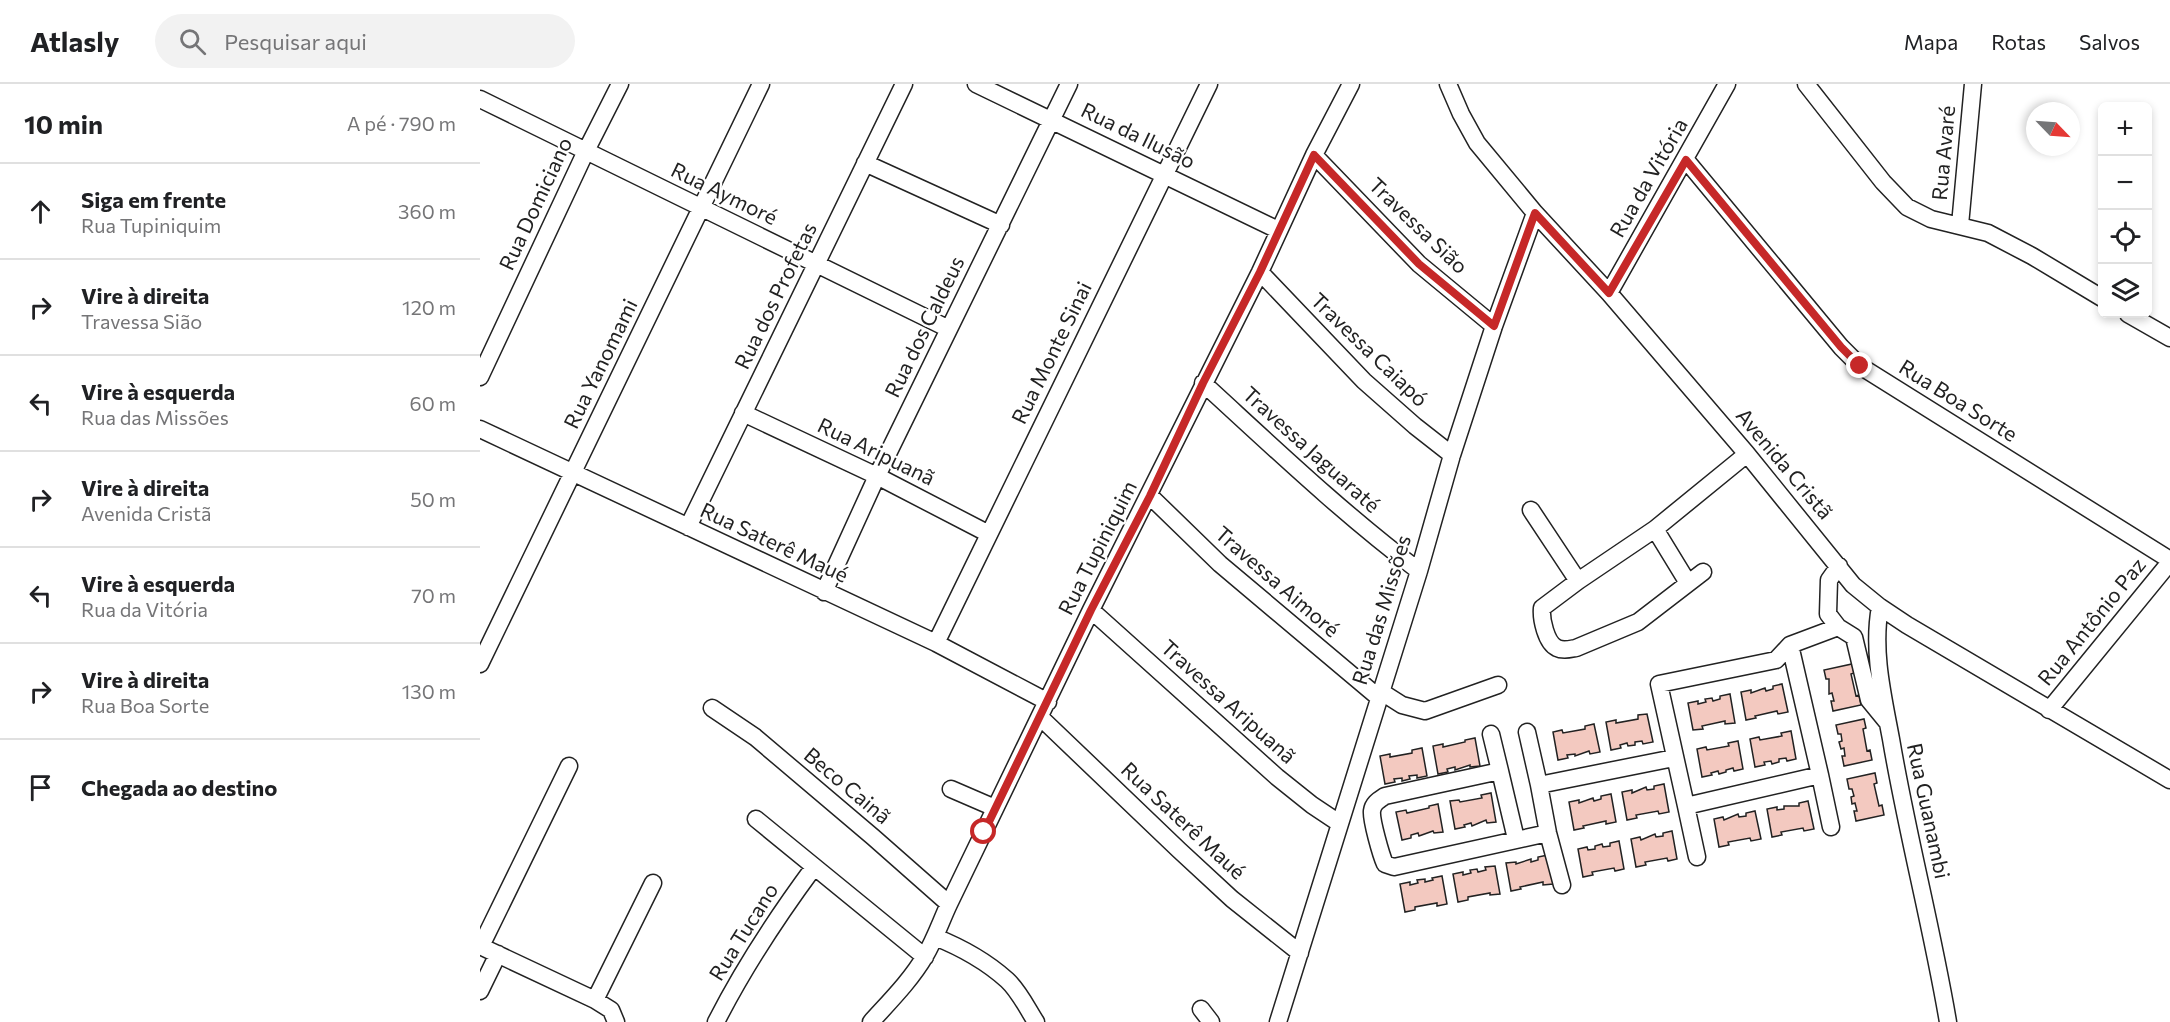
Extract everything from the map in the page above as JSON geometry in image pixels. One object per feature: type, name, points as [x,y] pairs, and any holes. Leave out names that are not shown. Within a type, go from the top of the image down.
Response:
[{"type":"street","points":[[480,88],[482,84]]},
{"type":"street","name":"Rua Domiciano","points":[[480,377],[620,84]]},
{"type":"street","name":"Rua Yanomami","points":[[480,664],[761,84]]},
{"type":"street","name":"Rua dos Profetas","points":[[688,527],[904,84]]},
{"type":"street","name":"Rua da Ilusão","points":[[976,84],[1278,230]]},
{"type":"street","name":"Rua dos Caldeus","points":[[824,592],[877,476],[1069,84]]},
{"type":"street","name":"Rua Monte Sinai","points":[[936,643],[1209,84]]},
{"type":"street","name":"Rua Tupiniquim","points":[[871,1022],[906,983],[925,957],[1091,610],[1150,496],[1203,383],[1260,272],[1314,155],[1351,84]]},
{"type":"street","name":"Avenida Cristã","points":[[1448,84],[1477,143],[1535,213],[1609,293],[1746,454],[1853,585],[1880,607],[2049,710],[2170,780]]},
{"type":"street","name":"Rua da Vitória","points":[[1609,293],[1727,84]]},
{"type":"street","points":[[1806,84],[1883,182],[1907,207],[1931,219],[1988,233],[2098,295]]},
{"type":"street","name":"Rua Avaré","points":[[1960,225],[1973,84]]},
{"type":"street","name":"Rua Aymoré","points":[[480,99],[949,329]]},
{"type":"street","name":"Travessa Sião","points":[[1314,155],[1419,264],[1494,326]]},
{"type":"street","name":"Rua Boa Sorte","points":[[1686,160],[1841,347],[1860,366],[2170,561]]},
{"type":"street","points":[[865,163],[1001,225]]},
{"type":"street","name":"Rua das Missões","points":[[1278,1022],[1419,571],[1452,454],[1494,326],[1535,213]]},
{"type":"street","name":"Travessa Caiapó","points":[[1260,272],[1364,381],[1415,426],[1452,454]]},
{"type":"street","points":[[2135,318],[2170,338]]},
{"type":"street","name":"Travessa Jaguaraté","points":[[1203,383],[1307,478],[1387,547],[1419,571]]},
{"type":"street","name":"Rua Aripuanã","points":[[743,413],[877,476],[989,534]]},
{"type":"street","name":"Rua Saterê Maué","points":[[480,429],[936,643],[1044,709],[1179,850],[1232,898],[1300,953]]},
{"type":"street","points":[[1703,572],[1638,622],[1576,648],[1565,650],[1556,648],[1550,641],[1542,616],[1542,608],[1655,529],[1746,454]]},
{"type":"street","name":"Travessa Aimoré","points":[[1150,496],[1220,564],[1379,694],[1402,705],[1425,711],[1498,685]]},
{"type":"street","points":[[1531,510],[1578,581]]},
{"type":"street","points":[[1655,529],[1688,583]]},
{"type":"street","name":"Rua Antônio Paz","points":[[2049,710],[2170,561]]},
{"type":"street","points":[[1839,566],[1829,580],[1828,614],[1838,627],[1854,638],[1869,700],[1888,722]]},
{"type":"street","name":"Rua Guanambi","points":[[1880,607],[1876,627],[1881,683],[1902,802],[1940,973],[1948,1022]]},
{"type":"street","name":"Travessa Aripuanã","points":[[1091,610],[1277,777],[1339,823]]},
{"type":"street","points":[[1697,857],[1659,684],[1776,660],[1790,645],[1838,627]]},
{"type":"street","points":[[1790,645],[1831,827]]},
{"type":"street","name":"Beco Cainã","points":[[712,708],[755,737],[949,904]]},
{"type":"street","points":[[1527,732],[1548,833],[1562,885]]},
{"type":"street","points":[[1491,734],[1516,839]]},
{"type":"street","points":[[1539,785],[1674,758]]},
{"type":"street","points":[[569,766],[481,946],[595,1000],[611,1010],[616,1022]]},
{"type":"street","points":[[1500,771],[1385,796],[1375,802],[1372,811],[1381,856],[1385,864],[1394,867],[1548,833]]},
{"type":"street","points":[[1686,806],[1820,775]]},
{"type":"street","points":[[951,789],[995,808]]},
{"type":"street","points":[[756,819],[925,957]]},
{"type":"street","name":"Rua Tucano","points":[[716,1022],[766,934],[814,867]]},
{"type":"street","points":[[595,1000],[653,884]]},
{"type":"street","points":[[935,937],[952,944],[1008,981],[1024,1001],[1035,1022]]},
{"type":"street","points":[[480,991],[498,954]]},
{"type":"building","points":[[1852,664],[1854,673],[1851,674],[1856,696],[1859,695],[1861,705],[1833,711],[1831,701],[1834,701],[1832,693],[1829,694],[1829,679],[1826,679],[1824,670]]},
{"type":"building","points":[[1782,684],[1788,712],[1778,714],[1777,711],[1746,720],[1741,692],[1751,690],[1751,693],[1765,688],[1766,691]]},
{"type":"building","points":[[1730,694],[1735,723],[1725,724],[1725,721],[1693,730],[1688,703],[1698,701],[1698,704],[1706,702],[1705,699],[1712,698],[1713,701],[1720,699],[1720,696]]},
{"type":"building","points":[[1647,714],[1653,742],[1643,744],[1642,741],[1635,742],[1635,745],[1628,746],[1627,743],[1620,745],[1621,748],[1611,750],[1606,722],[1616,720],[1616,723],[1638,719],[1638,715]]},
{"type":"building","points":[[1864,719],[1866,728],[1863,729],[1867,751],[1870,750],[1872,760],[1844,766],[1842,756],[1845,756],[1844,748],[1841,749],[1839,742],[1842,741],[1841,734],[1838,734],[1836,725]]},
{"type":"building","points":[[1594,724],[1600,752],[1590,754],[1589,751],[1575,756],[1575,754],[1567,755],[1568,758],[1558,760],[1553,732],[1562,730],[1563,733],[1585,729],[1585,726]]},
{"type":"building","points":[[1791,731],[1796,759],[1787,761],[1786,758],[1779,759],[1779,762],[1772,764],[1771,761],[1764,762],[1765,765],[1755,767],[1750,739],[1759,737],[1760,740],[1782,736],[1781,733]]},
{"type":"building","points":[[1475,738],[1480,766],[1470,767],[1470,765],[1455,770],[1455,767],[1447,769],[1448,772],[1438,774],[1433,746],[1443,744],[1443,747]]},
{"type":"building","points":[[1738,741],[1743,769],[1734,771],[1733,768],[1726,772],[1719,774],[1718,771],[1702,777],[1697,749],[1706,747],[1707,750],[1729,746],[1728,743]]},
{"type":"building","points":[[1422,748],[1427,776],[1417,778],[1417,775],[1409,776],[1410,779],[1402,781],[1402,778],[1394,779],[1395,782],[1385,784],[1380,756],[1390,754],[1390,757],[1412,753],[1412,750]]},
{"type":"building","points":[[1875,773],[1877,783],[1874,784],[1879,806],[1882,805],[1884,815],[1856,821],[1854,811],[1857,811],[1855,803],[1852,804],[1851,797],[1854,796],[1852,789],[1849,789],[1847,779]]},
{"type":"building","points":[[1664,784],[1669,812],[1659,814],[1658,811],[1636,815],[1637,818],[1627,820],[1622,792],[1632,790],[1632,793],[1646,787],[1647,790],[1654,789],[1654,786]]},
{"type":"building","points":[[1491,793],[1496,822],[1487,823],[1486,820],[1472,826],[1471,823],[1455,829],[1450,801],[1459,800],[1460,802],[1482,798],[1481,795]]},
{"type":"building","points":[[1611,794],[1616,822],[1606,824],[1606,821],[1574,830],[1569,802],[1579,800],[1579,803],[1593,798],[1594,801],[1601,799],[1601,796]]},
{"type":"building","points":[[1808,801],[1814,829],[1804,831],[1803,828],[1781,832],[1782,835],[1772,837],[1767,809],[1777,807],[1777,810],[1784,809],[1784,806],[1799,806],[1799,803]]},
{"type":"building","points":[[1438,804],[1443,832],[1434,833],[1433,831],[1419,836],[1418,833],[1402,840],[1396,812],[1406,810],[1407,813]]},
{"type":"building","points":[[1755,811],[1761,839],[1751,841],[1750,838],[1728,842],[1729,845],[1719,847],[1714,819],[1723,817],[1724,820],[1738,814],[1739,817],[1746,816],[1746,813]]},
{"type":"building","points":[[1672,831],[1677,859],[1668,861],[1667,858],[1645,862],[1646,865],[1636,867],[1631,839],[1640,837],[1641,840],[1655,834],[1656,837],[1663,836],[1663,833]]},
{"type":"building","points":[[1619,841],[1624,869],[1615,871],[1614,868],[1592,872],[1593,875],[1583,877],[1578,849],[1587,847],[1588,850],[1595,849],[1595,846],[1602,844],[1603,847],[1610,846],[1610,843]]},
{"type":"building","points":[[1548,855],[1553,884],[1543,885],[1543,882],[1511,891],[1506,863],[1516,862],[1516,864],[1531,859],[1531,862],[1538,860],[1538,857]]},
{"type":"building","points":[[1495,866],[1500,894],[1490,895],[1490,893],[1468,897],[1468,900],[1458,902],[1453,874],[1463,872],[1463,875],[1471,873],[1470,870],[1477,869],[1478,872],[1486,870],[1485,867]]},
{"type":"building","points":[[1442,876],[1447,904],[1437,906],[1437,903],[1415,907],[1415,910],[1405,912],[1400,884],[1410,882],[1410,885],[1418,883],[1417,880],[1425,879],[1425,882]]},
{"type":"route","points":[[984,832],[1091,610],[1260,272],[1314,155],[1419,264],[1494,326],[1535,213],[1609,293],[1686,160],[1841,347],[1860,366]]}]
